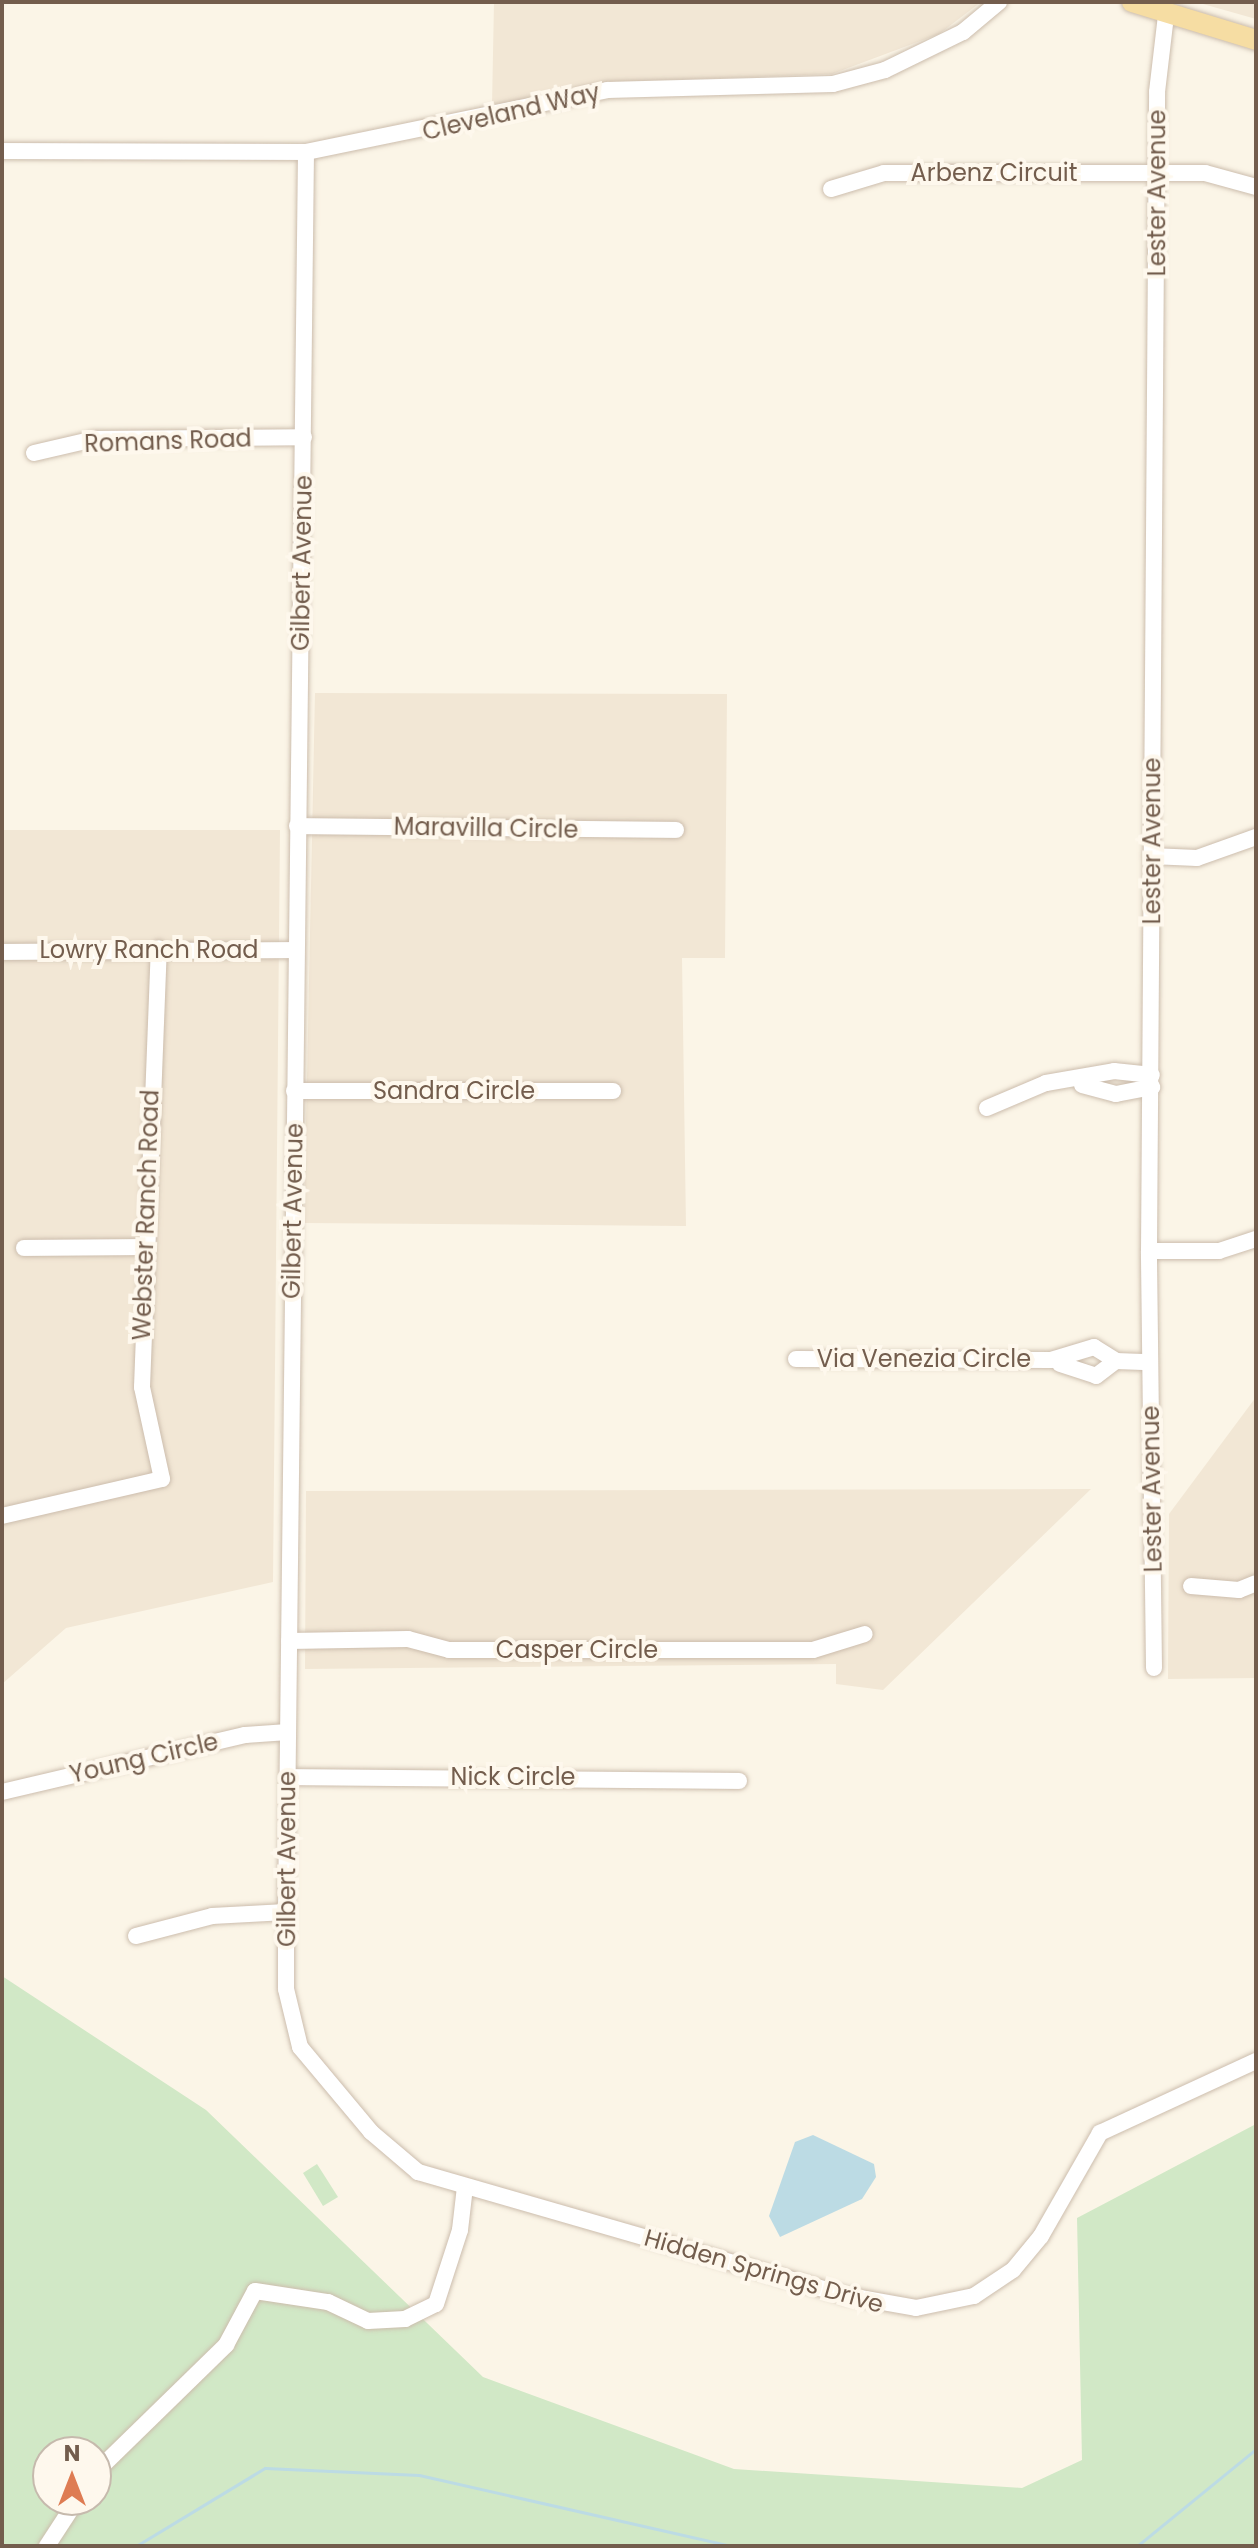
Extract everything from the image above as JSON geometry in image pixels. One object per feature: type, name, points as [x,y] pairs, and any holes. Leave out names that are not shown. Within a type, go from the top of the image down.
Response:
[{"type":"main road","points":[[1132,2],[1166,15],[1256,40]]},
{"type":"street","name":"Cleveland Way","points":[[2,151],[306,152],[607,90],[833,84],[885,70],[963,32],[999,2]]},
{"type":"street","name":"Lester Avenue","points":[[1154,1668],[1149,1251],[1151,856],[1158,71],[1166,15]]},
{"type":"street","name":"Gilbert Avenue","points":[[306,152],[286,1989],[300,2047],[396,2155],[418,2172],[465,2187]]},
{"type":"street","name":"Arbenz Circuit","points":[[831,189],[884,173],[1205,173],[1256,187]]},
{"type":"street","name":"Romans Road","points":[[34,453],[94,439],[304,437]]},
{"type":"street","name":"Maravilla Circle","points":[[297,826],[676,830]]},
{"type":"street","points":[[1151,856],[1197,858],[1256,837]]},
{"type":"street","name":"Lowry Ranch Road","points":[[2,952],[159,948],[296,950]]},
{"type":"street","name":"Webster Ranch Road","points":[[2,1516],[162,1479],[142,1387],[143,1247],[159,948]]},
{"type":"street","points":[[987,1108],[1046,1083],[1073,1082],[1114,1071],[1152,1081]]},
{"type":"street","name":"Sandra Circle","points":[[294,1091],[613,1091]]},
{"type":"street","points":[[1149,1251],[1219,1251],[1256,1239]]},
{"type":"street","points":[[24,1248],[143,1247]]},
{"type":"street","name":"Via Venezia Circle","points":[[796,1359],[1051,1360],[1094,1347],[1116,1361],[1150,1362]]},
{"type":"street","name":"Via Venezia Circle","points":[[1051,1360],[1096,1376],[1116,1361]]},
{"type":"street","points":[[1191,1586],[1239,1590],[1256,1583]]},
{"type":"street","name":"Casper Circle","points":[[289,1641],[408,1639],[449,1650],[813,1650],[865,1634]]},
{"type":"street","name":"Young Circle","points":[[2,1792],[245,1735],[288,1732]]},
{"type":"street","name":"Nick Circle","points":[[287,1777],[739,1781]]},
{"type":"street","points":[[136,1936],[212,1916],[286,1912]]},
{"type":"street","name":"Hidden Springs Drive","points":[[465,2187],[843,2295],[895,2307],[935,2306],[974,2296],[1025,2258],[1100,2133],[1256,2061]]},
{"type":"street","points":[[112,2456],[226,2345],[255,2291],[328,2302],[368,2321],[405,2319],[436,2304],[460,2230],[465,2187]]},
{"type":"street","points":[[47,2546],[67,2516]]},
{"type":"shaded area","points":[[494,2],[981,2],[939,34],[832,74],[609,82],[492,105]]},
{"type":"shaded area","points":[[1196,2],[1256,2],[1256,19]]},
{"type":"shaded area","points":[[315,693],[727,694],[725,958],[682,958],[686,1226],[304,1223]]},
{"type":"shaded area","points":[[2,830],[280,830],[273,1582],[66,1628],[2,1684]]},
{"type":"shaded area","points":[[1256,1397],[1256,1678],[1168,1679],[1169,1514]]},
{"type":"shaded area","points":[[1091,1489],[883,1690],[836,1684],[836,1664],[305,1669],[306,1491]]},
{"type":"green space","points":[[2,1976],[206,2110],[483,2377],[734,2469],[1022,2488],[1082,2460],[1077,2218],[1256,2124],[1256,2546],[2,2546]]},
{"type":"green space","points":[[317,2164],[338,2197],[323,2206],[303,2173]]},
{"type":"water","points":[[813,2135],[874,2164],[876,2177],[862,2199],[780,2237],[769,2216],[795,2142]]},
{"type":"waterway","points":[[1137,2546],[1256,2449]]},
{"type":"waterway","points":[[136,2546],[265,2468],[419,2475],[731,2546]]}]
